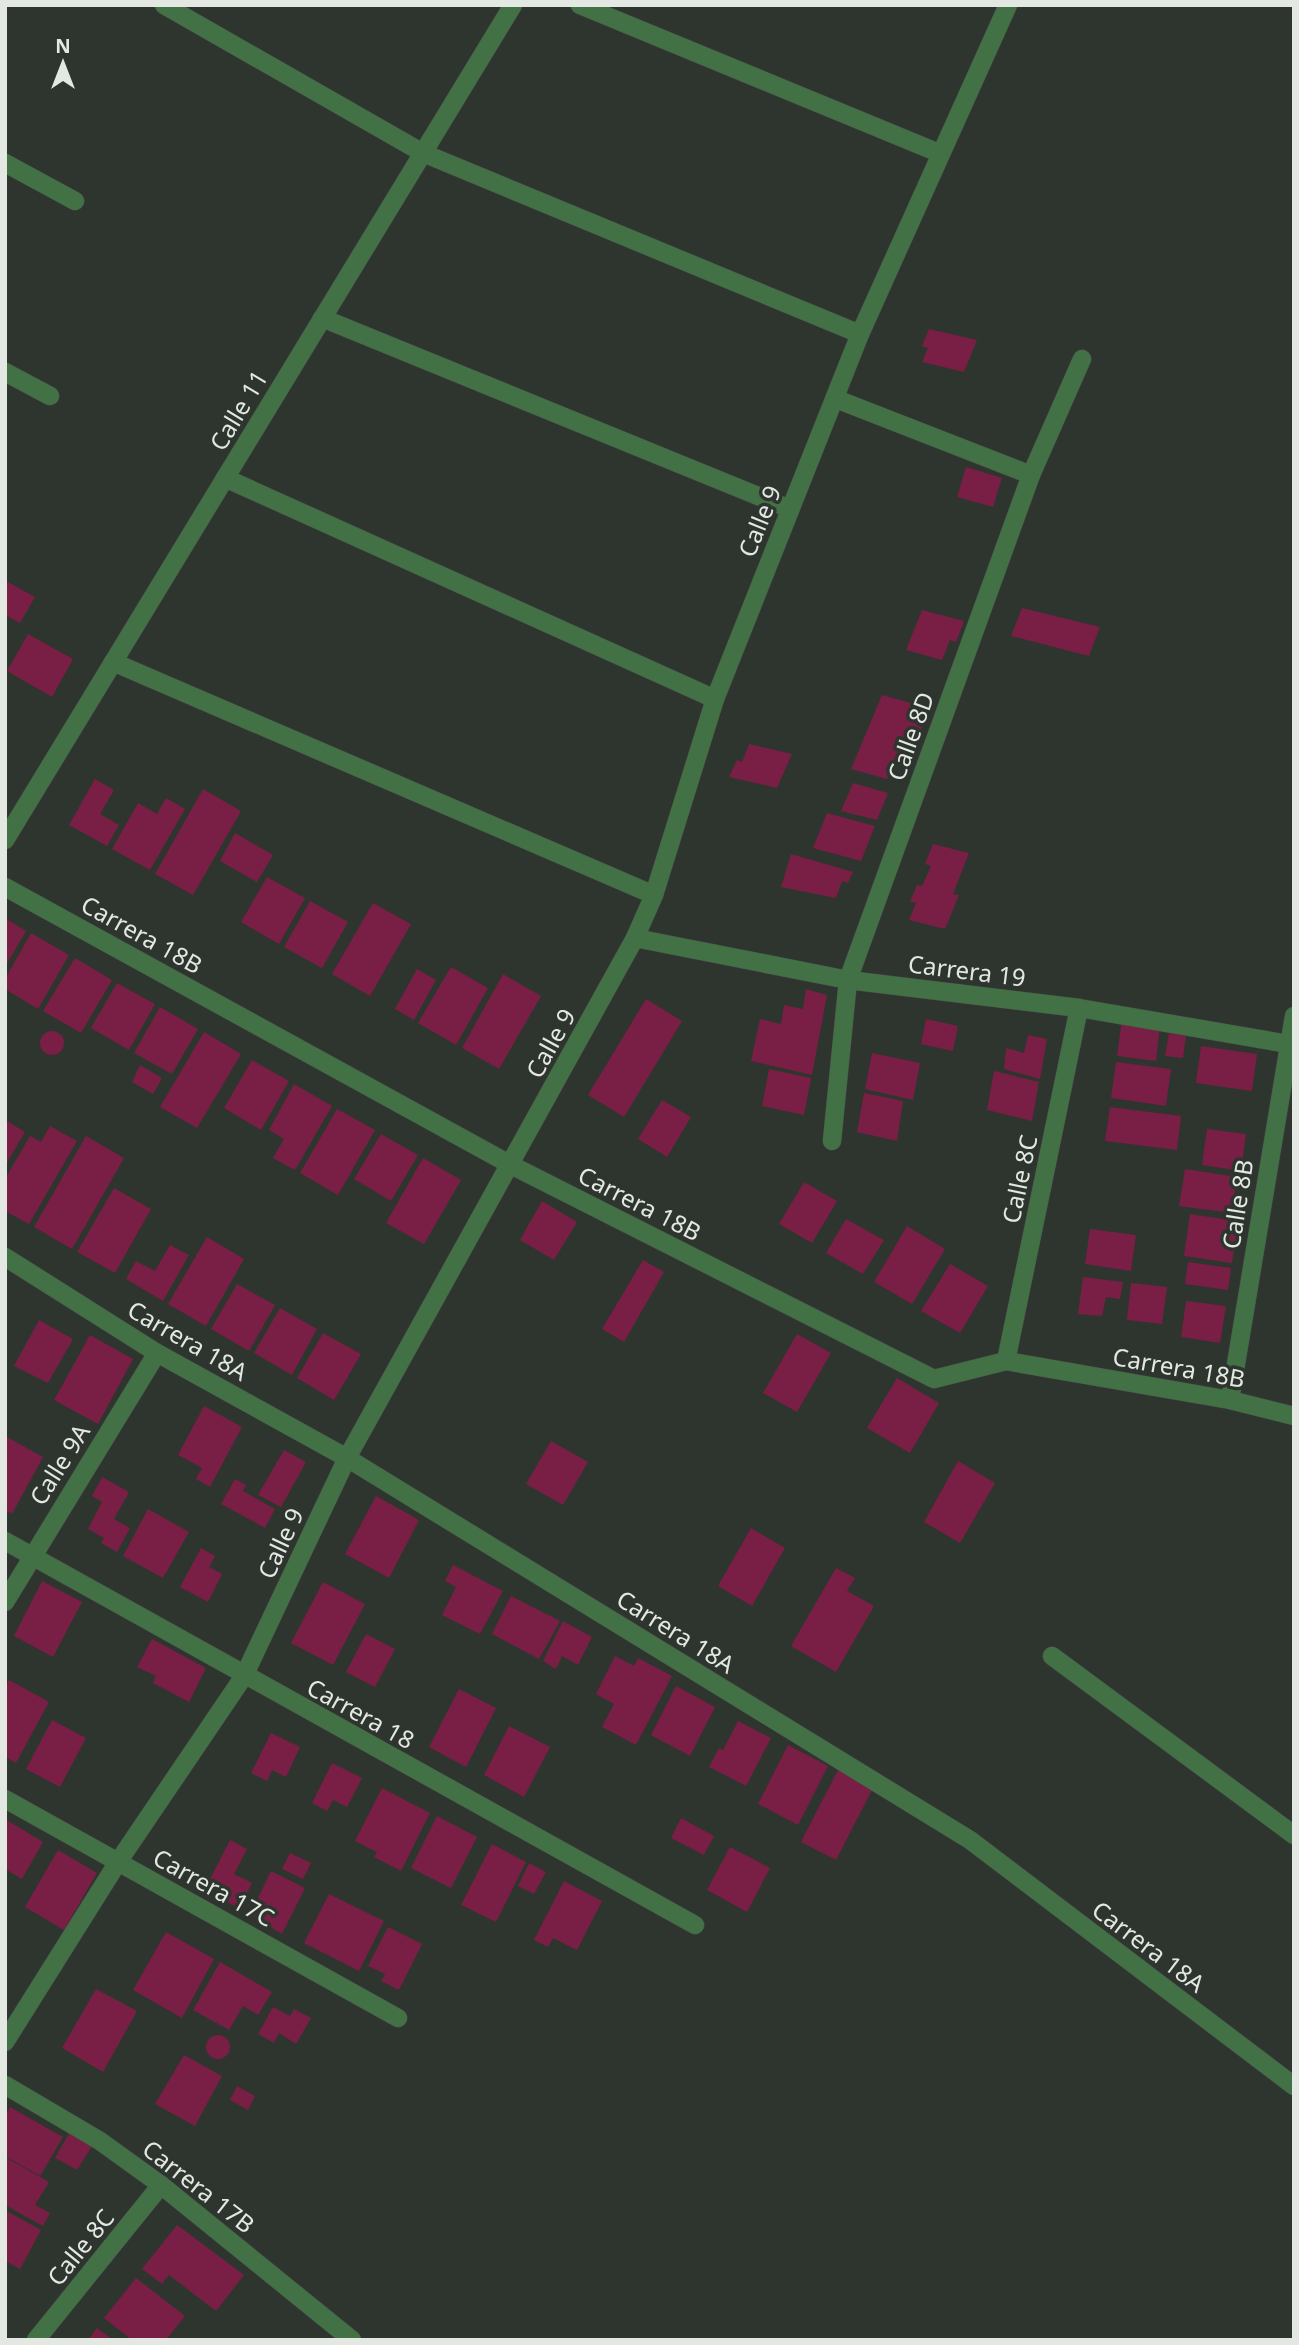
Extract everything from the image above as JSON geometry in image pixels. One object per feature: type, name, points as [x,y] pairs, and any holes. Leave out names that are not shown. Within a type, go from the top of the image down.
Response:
[{"type":"street","points":[[164,5],[423,153],[860,334]]},
{"type":"street","name":"Calle 11","points":[[5,840],[513,5]]},
{"type":"street","points":[[580,5],[939,153]]},
{"type":"street","name":"Calle 9","points":[[5,2042],[118,1862],[244,1676],[347,1458],[635,938],[654,895],[715,699],[790,509],[860,334],[939,153],[1008,5]]},
{"type":"street","points":[[5,163],[75,201]]},
{"type":"street","points":[[322,318],[790,509]]},
{"type":"street","name":"Calle 8D","points":[[832,1141],[848,981],[1031,475],[1082,359]]},
{"type":"street","points":[[5,372],[50,396]]},
{"type":"street","points":[[836,399],[1031,475]]},
{"type":"street","points":[[225,478],[715,699]]},
{"type":"street","points":[[113,662],[654,895]]},
{"type":"street","name":"Carrera 18B","points":[[5,887],[511,1165],[934,1379],[1006,1361],[1230,1400],[1294,1416]]},
{"type":"street","name":"Carrera 19","points":[[635,938],[848,981],[1079,1008],[1291,1044]]},
{"type":"street","name":"Calle 8C","points":[[1006,1361],[1079,1008]]},
{"type":"street","name":"Calle 8B","points":[[1230,1400],[1294,1016]]},
{"type":"street","name":"Carrera 18A","points":[[5,1257],[157,1353],[347,1458],[970,1840],[1294,2086]]},
{"type":"street","name":"Calle 9A","points":[[5,1602],[157,1353]]},
{"type":"street","name":"Carrera 18","points":[[5,1541],[695,1925]]},
{"type":"street","points":[[1052,1656],[1294,1835]]},
{"type":"street","name":"Carrera 17C","points":[[5,1799],[398,2018]]},
{"type":"street","name":"Carrera 17B","points":[[5,2085],[100,2141],[162,2185],[342,2336]]},
{"type":"street","name":"Calle 8C","points":[[36,2340],[162,2185]]},
{"type":"building","points":[[929,329],[977,340],[964,372],[922,362],[928,348],[922,346]]},
{"type":"building","points":[[966,467],[1002,478],[993,507],[957,497]]},
{"type":"building","points":[[8,582],[35,597],[20,623],[5,615],[5,586]]},
{"type":"building","points":[[1022,608],[1100,627],[1089,656],[1011,636]]},
{"type":"building","points":[[922,610],[964,621],[956,642],[950,640],[942,660],[906,650]]},
{"type":"building","points":[[28,634],[73,659],[52,697],[7,671]]},
{"type":"building","points":[[882,695],[929,708],[916,742],[910,740],[901,760],[895,759],[887,779],[851,769]]},
{"type":"building","points":[[749,744],[792,754],[777,788],[729,777],[737,760],[742,762]]},
{"type":"building","points":[[95,779],[114,790],[100,814],[119,825],[107,846],[69,825]]},
{"type":"building","points":[[853,783],[888,793],[877,820],[841,811]]},
{"type":"building","points":[[203,789],[241,811],[193,895],[155,874]]},
{"type":"building","points":[[166,798],[185,809],[150,870],[112,849],[138,803],[157,814]]},
{"type":"building","points":[[827,813],[875,826],[861,861],[813,848]]},
{"type":"building","points":[[235,833],[273,855],[257,882],[220,861]]},
{"type":"building","points":[[933,844],[969,853],[953,894],[959,895],[945,929],[909,920],[916,903],[910,902],[917,885],[922,886],[931,866],[925,864]]},
{"type":"building","points":[[791,854],[853,872],[848,883],[842,881],[836,898],[781,887]]},
{"type":"building","points":[[267,877],[305,898],[279,944],[241,922]]},
{"type":"building","points":[[310,901],[348,922],[322,968],[284,947]]},
{"type":"building","points":[[373,903],[411,924],[370,996],[332,974]]},
{"type":"building","points":[[5,918],[26,931],[5,967]]},
{"type":"building","points":[[31,933],[69,955],[38,1009],[5,989],[5,979]]},
{"type":"building","points":[[75,958],[112,980],[81,1033],[43,1011]]},
{"type":"building","points":[[451,967],[488,988],[456,1045],[418,1023]]},
{"type":"building","points":[[417,969],[436,980],[414,1020],[395,1009]]},
{"type":"building","points":[[503,974],[541,996],[499,1069],[462,1048]]},
{"type":"building","points":[[117,983],[155,1004],[129,1050],[91,1028]]},
{"type":"building","points":[[806,989],[827,995],[812,1075],[751,1061],[760,1019],[781,1024],[784,1005],[803,1009]]},
{"type":"building","points":[[646,999],[682,1021],[624,1117],[588,1095]]},
{"type":"building","points":[[160,1007],[198,1029],[172,1074],[134,1053]]},
{"type":"building","points":[[926,1019],[958,1026],[953,1051],[921,1044]]},
{"type":"building","points":[[1122,1019],[1160,1024],[1156,1061],[1117,1056]]},
{"type":"building","points":[[52,1031],[61,1034],[64,1043],[61,1052],[52,1055],[43,1052],[40,1043],[43,1034]]},
{"type":"building","points":[[204,1032],[241,1054],[197,1128],[160,1107]]},
{"type":"building","points":[[1169,1033],[1186,1036],[1183,1058],[1165,1056]]},
{"type":"building","points":[[1028,1035],[1047,1039],[1040,1079],[1004,1069],[1006,1048],[1024,1053]]},
{"type":"building","points":[[1201,1046],[1257,1054],[1252,1091],[1196,1083]]},
{"type":"building","points":[[872,1053],[920,1063],[913,1100],[865,1089]]},
{"type":"building","points":[[252,1060],[289,1081],[261,1130],[224,1108]]},
{"type":"building","points":[[1116,1062],[1171,1069],[1166,1106],[1111,1098]]},
{"type":"building","points":[[140,1065],[162,1078],[153,1094],[132,1082]]},
{"type":"building","points":[[769,1069],[811,1078],[804,1115],[762,1106]]},
{"type":"building","points":[[994,1071],[1039,1082],[1032,1121],[987,1110]]},
{"type":"building","points":[[294,1084],[332,1106],[295,1170],[273,1158],[284,1139],[269,1130]]},
{"type":"building","points":[[864,1093],[903,1101],[897,1141],[857,1132]]},
{"type":"building","points":[[662,1100],[691,1117],[667,1157],[638,1139]]},
{"type":"building","points":[[1110,1107],[1181,1116],[1177,1150],[1105,1141]]},
{"type":"building","points":[[337,1109],[375,1130],[338,1195],[300,1173]]},
{"type":"building","points":[[5,1120],[25,1132],[5,1166]]},
{"type":"building","points":[[50,1126],[77,1141],[29,1224],[5,1211],[5,1179],[30,1136],[41,1142]]},
{"type":"building","points":[[1207,1129],[1246,1134],[1241,1171],[1202,1165]]},
{"type":"building","points":[[381,1134],[418,1155],[391,1201],[354,1179]]},
{"type":"building","points":[[86,1136],[124,1158],[72,1249],[34,1227]]},
{"type":"building","points":[[423,1158],[461,1180],[424,1244],[386,1223]]},
{"type":"building","points":[[1185,1169],[1237,1177],[1232,1213],[1179,1206]]},
{"type":"building","points":[[804,1182],[837,1201],[812,1243],[779,1224]]},
{"type":"building","points":[[114,1188],[151,1209],[115,1273],[77,1252]]},
{"type":"building","points":[[542,1201],[577,1222],[554,1260],[520,1240]]},
{"type":"building","points":[[1190,1214],[1238,1221],[1232,1263],[1184,1256]]},
{"type":"building","points":[[846,1219],[884,1240],[863,1274],[826,1253]]},
{"type":"building","points":[[907,1226],[945,1249],[912,1304],[874,1282]]},
{"type":"building","points":[[1090,1229],[1136,1235],[1131,1271],[1085,1264]]},
{"type":"building","points":[[207,1237],[244,1259],[206,1326],[168,1304]]},
{"type":"building","points":[[170,1245],[189,1255],[163,1301],[126,1279],[136,1261],[155,1271]]},
{"type":"building","points":[[643,1260],[664,1272],[624,1342],[602,1329]]},
{"type":"building","points":[[1188,1262],[1231,1268],[1228,1290],[1185,1284]]},
{"type":"building","points":[[950,1264],[988,1286],[960,1333],[921,1311]]},
{"type":"building","points":[[1083,1277],[1123,1282],[1120,1299],[1106,1297],[1102,1316],[1078,1314]]},
{"type":"building","points":[[1131,1283],[1167,1287],[1162,1324],[1127,1320]]},
{"type":"building","points":[[237,1284],[275,1305],[249,1351],[211,1329]]},
{"type":"building","points":[[1186,1301],[1226,1306],[1220,1343],[1181,1337]]},
{"type":"building","points":[[280,1308],[317,1329],[292,1375],[254,1353]]},
{"type":"building","points":[[39,1320],[73,1339],[48,1383],[14,1366]]},
{"type":"building","points":[[323,1333],[361,1354],[334,1400],[297,1378]]},
{"type":"building","points":[[797,1334],[831,1353],[797,1412],[763,1393]]},
{"type":"building","points":[[90,1335],[133,1359],[98,1424],[54,1400]]},
{"type":"building","points":[[897,1378],[939,1403],[910,1453],[867,1428]]},
{"type":"building","points":[[204,1406],[242,1427],[210,1487],[196,1479],[202,1468],[178,1455]]},
{"type":"building","points":[[5,1436],[43,1457],[12,1514],[5,1510]]},
{"type":"building","points":[[551,1441],[588,1462],[563,1505],[526,1484]]},
{"type":"building","points":[[284,1450],[306,1462],[281,1507],[258,1495]]},
{"type":"building","points":[[958,1461],[995,1483],[960,1543],[924,1522]]},
{"type":"building","points":[[102,1477],[129,1492],[114,1519],[130,1528],[117,1552],[101,1543],[104,1538],[88,1529],[102,1502],[92,1496]]},
{"type":"building","points":[[235,1479],[246,1485],[243,1491],[275,1509],[265,1528],[221,1504]]},
{"type":"building","points":[[376,1496],[419,1520],[389,1578],[345,1554]]},
{"type":"building","points":[[148,1509],[189,1532],[163,1578],[123,1556]]},
{"type":"building","points":[[751,1528],[785,1548],[752,1606],[718,1586]]},
{"type":"building","points":[[201,1548],[215,1556],[209,1567],[222,1574],[208,1602],[180,1587]]},
{"type":"building","points":[[453,1565],[503,1591],[480,1634],[442,1615],[456,1587],[445,1581]]},
{"type":"building","points":[[836,1568],[855,1578],[847,1591],[874,1606],[836,1672],[791,1646]]},
{"type":"building","points":[[42,1581],[82,1602],[53,1657],[14,1636]]},
{"type":"building","points":[[323,1582],[365,1604],[333,1665],[291,1643]]},
{"type":"building","points":[[511,1596],[560,1621],[539,1659],[492,1634]]},
{"type":"building","points":[[563,1621],[592,1637],[578,1665],[562,1656],[556,1669],[543,1661]]},
{"type":"building","points":[[366,1634],[395,1649],[375,1687],[346,1672]]},
{"type":"building","points":[[152,1639],[206,1668],[189,1702],[153,1683],[156,1676],[137,1667]]},
{"type":"building","points":[[615,1656],[634,1666],[638,1658],[672,1676],[636,1745],[602,1727],[614,1704],[596,1694]]},
{"type":"building","points":[[9,1680],[49,1702],[16,1763],[5,1757],[5,1687]]},
{"type":"building","points":[[676,1686],[715,1707],[690,1756],[651,1735]]},
{"type":"building","points":[[459,1689],[496,1708],[466,1767],[429,1747]]},
{"type":"building","points":[[52,1720],[86,1738],[60,1787],[26,1769]]},
{"type":"building","points":[[738,1721],[771,1738],[746,1786],[709,1767],[719,1748],[723,1750]]},
{"type":"building","points":[[509,1726],[550,1747],[524,1797],[484,1775]]},
{"type":"building","points":[[271,1733],[300,1747],[286,1777],[272,1770],[267,1781],[251,1773]]},
{"type":"building","points":[[788,1745],[828,1766],[798,1825],[758,1804]]},
{"type":"building","points":[[332,1763],[362,1778],[347,1807],[333,1800],[327,1811],[312,1803]]},
{"type":"building","points":[[838,1770],[873,1788],[836,1860],[801,1842]]},
{"type":"building","points":[[382,1788],[430,1813],[401,1871],[374,1857],[377,1852],[355,1841]]},
{"type":"building","points":[[437,1816],[477,1837],[451,1888],[411,1868]]},
{"type":"building","points":[[681,1818],[714,1836],[704,1855],[671,1838]]},
{"type":"building","points":[[5,1819],[43,1842],[22,1879],[5,1869]]},
{"type":"building","points":[[230,1840],[247,1849],[234,1874],[252,1883],[239,1908],[221,1899],[225,1892],[208,1883]]},
{"type":"building","points":[[492,1844],[526,1862],[496,1922],[461,1905]]},
{"type":"building","points":[[730,1847],[770,1868],[747,1912],[707,1890]]},
{"type":"building","points":[[58,1850],[97,1873],[64,1930],[25,1907]]},
{"type":"building","points":[[290,1853],[311,1863],[303,1879],[282,1869]]},
{"type":"building","points":[[529,1863],[546,1872],[534,1894],[518,1886]]},
{"type":"building","points":[[271,1871],[305,1888],[282,1934],[250,1914]]},
{"type":"building","points":[[564,1881],[602,1901],[577,1950],[553,1938],[548,1947],[534,1940]]},
{"type":"building","points":[[329,1894],[384,1921],[359,1971],[304,1943]]},
{"type":"building","points":[[388,1927],[422,1944],[399,1990],[381,1981],[385,1974],[368,1966]]},
{"type":"building","points":[[166,1932],[214,1959],[182,2018],[133,1990]]},
{"type":"building","points":[[220,1962],[272,1992],[258,2015],[243,2006],[229,2030],[193,2010]]},
{"type":"building","points":[[96,1989],[137,2011],[103,2072],[62,2048]]},
{"type":"building","points":[[273,2007],[290,2016],[294,2009],[311,2018],[296,2044],[279,2033],[274,2043],[258,2034]]},
{"type":"building","points":[[218,2035],[227,2038],[230,2047],[227,2056],[218,2059],[209,2056],[206,2047],[209,2038]]},
{"type":"building","points":[[184,2055],[222,2076],[195,2126],[155,2104]]},
{"type":"building","points":[[237,2086],[255,2096],[248,2110],[230,2100]]},
{"type":"building","points":[[10,2107],[63,2137],[40,2176],[5,2156],[5,2116]]},
{"type":"building","points":[[71,2130],[94,2143],[77,2170],[55,2158]]},
{"type":"building","points":[[5,2157],[49,2182],[35,2205],[50,2213],[43,2226],[5,2205]]},
{"type":"building","points":[[5,2210],[41,2230],[20,2269],[5,2261]]},
{"type":"building","points":[[177,2225],[244,2275],[216,2311],[169,2275],[162,2284],[142,2269]]},
{"type":"building","points":[[136,2278],[185,2316],[166,2340],[132,2340],[104,2318]]},
{"type":"building","points":[[97,2328],[113,2340],[88,2340]]}]
